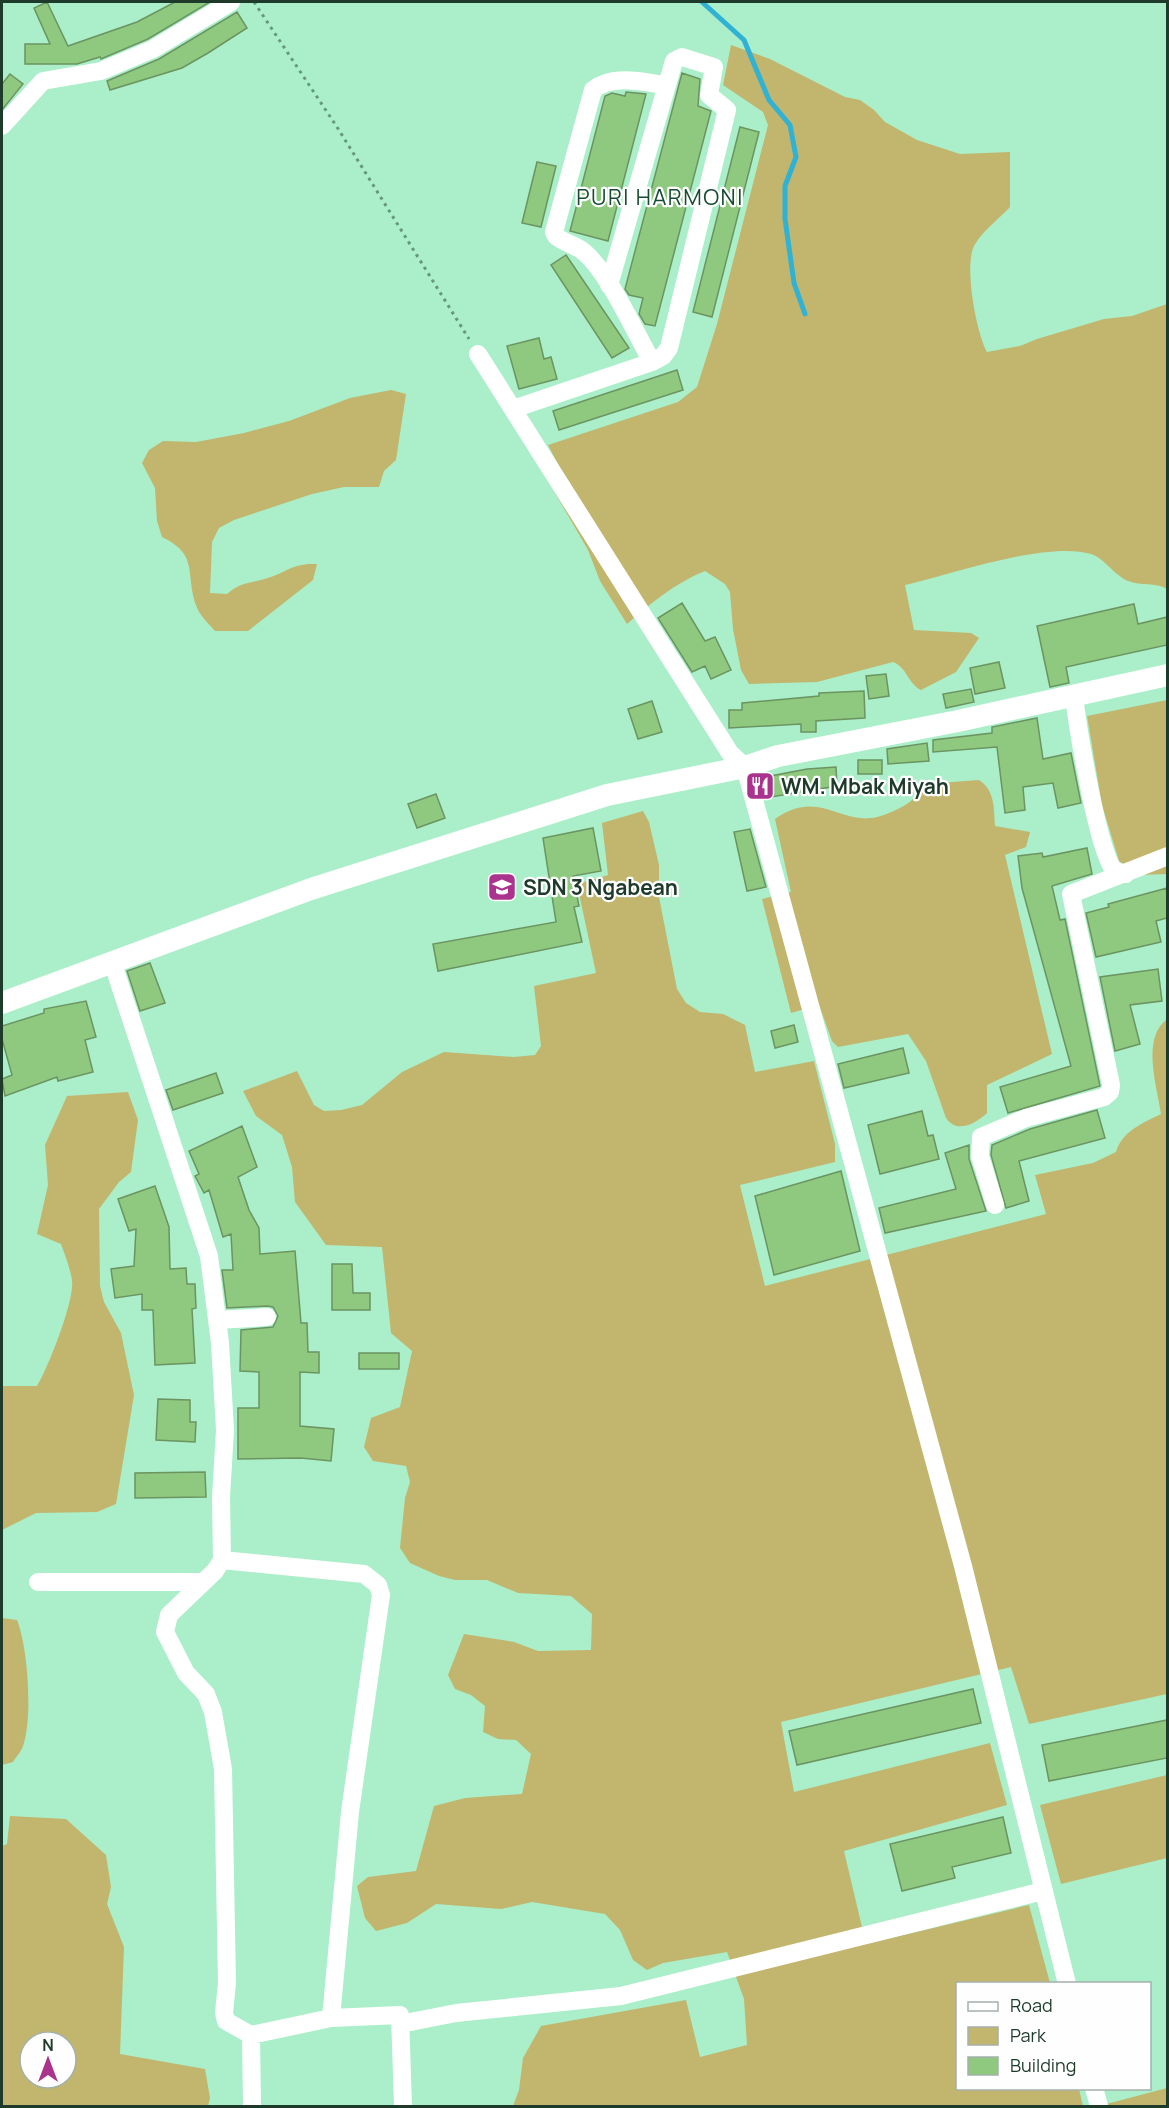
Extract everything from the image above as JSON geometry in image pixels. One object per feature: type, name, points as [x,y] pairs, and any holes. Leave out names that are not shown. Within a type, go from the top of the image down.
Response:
[{"type":"street","points":[[2,126],[43,81],[101,70],[127,60],[153,49],[231,2]]},
{"type":"street","points":[[513,410],[652,362],[663,356],[669,348],[727,110],[709,95],[714,67],[678,58],[674,61],[609,285]]},
{"type":"street","points":[[652,362],[609,285],[586,254],[555,237],[554,232],[593,90],[599,85],[628,80],[665,86]]},
{"type":"street","points":[[478,354],[611,561],[730,753],[745,767],[963,1566],[1067,1982]]},
{"type":"street","points":[[2,1003],[311,889],[607,795],[745,767],[777,756],[958,721],[1167,675]]},
{"type":"street","points":[[1074,695],[1089,788],[1109,859],[1116,871],[1126,874]]},
{"type":"street","points":[[995,1205],[980,1156],[981,1137],[1026,1118],[1104,1097],[1110,1092],[1111,1085],[1071,894],[1167,856]]},
{"type":"street","points":[[112,961],[209,1256],[217,1320],[225,1430],[221,1497],[222,1560],[170,1614],[165,1632],[186,1673],[206,1694],[213,1712],[222,1769],[227,1983],[224,2013],[226,2021],[251,2035],[331,2018],[400,2015],[403,2106]]},
{"type":"street","points":[[217,1320],[267,1317]]},
{"type":"street","points":[[222,1560],[364,1574],[378,1586],[381,1595],[351,1812],[331,2018]]},
{"type":"street","points":[[38,1582],[203,1582]]},
{"type":"street","points":[[400,2024],[456,2013],[621,1996],[1043,1891]]},
{"type":"street","points":[[251,2035],[252,2106]]},
{"type":"street","points":[[1095,2090],[1099,2106]]},
{"type":"path","points":[[254,2],[337,127],[478,354]]},
{"type":"green space","points":[[731,45],[770,59],[845,97],[860,100],[885,122],[917,140],[960,154],[1010,152],[1010,207],[981,235],[971,255],[971,283],[975,315],[987,352],[1020,346],[1104,319],[1132,316],[1167,304],[1167,589],[1128,581],[1096,556],[1072,551],[999,560],[905,585],[914,630],[971,633],[979,638],[956,672],[921,690],[913,684],[898,664],[893,662],[817,682],[749,684],[741,670],[733,629],[730,592],[725,584],[705,571],[673,588],[627,624],[600,581],[588,550],[544,474],[560,468],[548,445],[678,402],[697,387],[717,324],[768,125],[763,112],[723,85]]},
{"type":"green space","points":[[391,390],[406,394],[396,460],[384,471],[379,487],[344,487],[312,494],[234,520],[219,528],[212,542],[210,593],[227,594],[243,584],[271,577],[297,566],[317,564],[313,580],[248,631],[215,631],[197,609],[186,558],[174,544],[162,537],[157,521],[155,488],[142,463],[149,450],[163,441],[196,442],[244,433],[289,421],[350,398]]},
{"type":"green space","points":[[1167,700],[1167,874],[1140,875],[1119,861],[1102,805],[1087,716]]},
{"type":"green space","points":[[979,780],[991,794],[995,826],[1030,832],[1026,847],[1005,855],[1052,1054],[987,1085],[987,1113],[972,1124],[955,1126],[946,1118],[926,1061],[908,1034],[838,1047],[832,1041],[819,1005],[791,1013],[762,899],[791,892],[775,819],[790,810],[817,807],[852,817],[877,817],[911,801],[926,784]]},
{"type":"green space","points":[[643,811],[649,822],[659,865],[659,897],[677,989],[686,1003],[700,1012],[723,1014],[745,1025],[755,1072],[814,1061],[835,1144],[835,1162],[740,1185],[765,1286],[1046,1214],[1035,1175],[1093,1163],[1116,1152],[1128,1133],[1140,1124],[1161,1114],[1154,1077],[1153,1050],[1159,1028],[1167,1019],[1167,1694],[1029,1724],[1011,1667],[781,1722],[794,1792],[990,1743],[1007,1805],[844,1851],[866,1944],[1029,1905],[1050,1982],[956,1982],[956,2090],[1079,2090],[1083,2106],[513,2106],[519,2090],[523,2058],[541,2026],[686,2000],[700,2057],[747,2045],[744,1999],[727,1952],[663,1963],[647,1970],[633,1960],[620,1930],[605,1914],[532,1902],[501,1909],[436,1904],[407,1923],[376,1931],[365,1918],[357,1886],[368,1877],[416,1871],[434,1806],[465,1798],[522,1794],[531,1754],[516,1740],[498,1739],[483,1732],[485,1706],[471,1695],[455,1689],[448,1675],[464,1634],[514,1642],[538,1651],[591,1650],[592,1614],[571,1596],[518,1593],[487,1580],[455,1580],[439,1576],[410,1563],[400,1548],[405,1498],[410,1482],[406,1466],[373,1461],[364,1447],[371,1418],[400,1407],[412,1351],[391,1333],[382,1247],[326,1245],[295,1202],[292,1167],[282,1135],[256,1116],[243,1091],[297,1071],[314,1105],[324,1111],[341,1110],[362,1105],[402,1072],[444,1052],[514,1057],[535,1055],[541,1046],[534,986],[596,973],[577,884],[608,875],[602,823]]},
{"type":"green space","points":[[128,1092],[138,1120],[131,1172],[119,1182],[99,1209],[100,1286],[104,1302],[121,1333],[134,1395],[116,1504],[97,1512],[36,1513],[2,1530],[2,1386],[37,1386],[60,1334],[72,1290],[71,1275],[61,1244],[37,1234],[48,1185],[45,1145],[67,1096]]},
{"type":"green space","points":[[2,1618],[17,1620],[21,1632],[28,1683],[28,1718],[22,1748],[13,1762],[2,1765]]},
{"type":"green space","points":[[1167,1775],[1167,1858],[1061,1884],[1040,1805]]},
{"type":"green space","points":[[10,1816],[66,1819],[106,1855],[111,1887],[107,1904],[124,1947],[120,2054],[205,2069],[210,2098],[208,2106],[2,2106],[2,1846],[7,1844]]},
{"type":"green space","points":[[1167,2088],[1167,2106],[1099,2106]]},
{"type":"building","points":[[47,2],[68,46],[137,22],[175,2],[210,2],[148,39],[101,59],[100,57],[77,64],[25,64],[25,44],[50,44],[34,8]]},
{"type":"building","points":[[237,12],[247,28],[208,53],[182,68],[110,90],[107,81],[159,59]]},
{"type":"building","points":[[682,73],[700,79],[698,106],[711,111],[655,326],[645,324],[639,314],[643,298],[629,295],[625,289]]},
{"type":"building","points":[[10,74],[23,84],[2,110],[2,84]]},
{"type":"building","points":[[626,92],[646,94],[608,241],[570,231],[605,96],[612,93],[625,96]]},
{"type":"building","points":[[740,127],[759,132],[712,317],[693,312]]},
{"type":"building","points":[[537,162],[556,166],[541,227],[522,223]]},
{"type":"building","points":[[566,255],[629,348],[612,358],[551,265]]},
{"type":"building","points":[[539,338],[544,359],[551,357],[557,379],[519,389],[507,346]]},
{"type":"building","points":[[677,370],[683,390],[559,430],[553,411]]},
{"type":"building","points":[[682,603],[705,641],[715,637],[731,670],[711,679],[705,666],[692,672],[658,618]]},
{"type":"building","points":[[1134,604],[1138,624],[1167,617],[1167,645],[1066,667],[1069,683],[1050,687],[1037,626]]},
{"type":"building","points":[[999,662],[1005,688],[975,694],[970,668]]},
{"type":"building","points":[[886,674],[889,696],[869,699],[866,676]]},
{"type":"building","points":[[971,689],[974,702],[946,708],[943,694]]},
{"type":"building","points":[[864,691],[865,718],[816,721],[816,732],[801,732],[801,724],[729,728],[729,710],[742,710],[742,703],[819,696],[819,693]]},
{"type":"building","points":[[652,701],[662,732],[638,739],[628,709]]},
{"type":"building","points":[[1037,718],[1043,759],[1071,753],[1081,803],[1058,808],[1053,783],[1023,787],[1025,810],[1005,813],[997,747],[933,752],[933,740],[992,733],[992,727]]},
{"type":"building","points":[[927,743],[929,761],[888,764],[887,749]]},
{"type":"building","points":[[858,760],[882,760],[882,774],[858,774]]},
{"type":"building","points":[[836,767],[837,786],[765,798],[760,778],[807,769]]},
{"type":"building","points":[[436,794],[445,818],[417,828],[408,804]]},
{"type":"building","points":[[593,828],[601,871],[573,876],[579,906],[574,907],[582,942],[438,971],[433,944],[556,922],[543,838]]},
{"type":"building","points":[[750,829],[766,887],[747,891],[734,832]]},
{"type":"building","points":[[1087,848],[1092,874],[1052,886],[1060,920],[1065,919],[1100,1086],[1008,1113],[1000,1087],[1071,1066],[1022,888],[1018,856],[1042,853],[1043,857]]},
{"type":"building","points":[[1167,888],[1167,918],[1156,921],[1161,942],[1096,957],[1086,913],[1109,907],[1108,904]]},
{"type":"building","points":[[150,963],[165,1003],[140,1011],[127,971]]},
{"type":"building","points":[[1158,969],[1162,1001],[1130,1005],[1140,1044],[1115,1051],[1100,977]]},
{"type":"building","points":[[86,1001],[96,1037],[85,1040],[93,1072],[58,1081],[57,1077],[5,1096],[2,1079],[12,1075],[2,1039],[2,1026],[44,1013],[44,1009]]},
{"type":"building","points":[[794,1025],[798,1042],[775,1048],[771,1031]]},
{"type":"building","points":[[903,1048],[909,1073],[844,1088],[838,1064]]},
{"type":"building","points":[[216,1073],[223,1093],[173,1110],[166,1090]]},
{"type":"building","points":[[1097,1110],[1105,1138],[1019,1161],[1029,1201],[1006,1208],[991,1155],[992,1145],[1030,1129]]},
{"type":"building","points":[[922,1111],[928,1136],[933,1135],[939,1159],[880,1174],[868,1125]]},
{"type":"building","points":[[242,1126],[257,1167],[238,1177],[249,1210],[259,1228],[260,1254],[295,1251],[301,1323],[307,1323],[308,1352],[319,1352],[319,1373],[300,1372],[300,1426],[334,1429],[331,1461],[301,1458],[238,1459],[238,1408],[259,1408],[259,1372],[240,1371],[241,1330],[273,1327],[278,1316],[273,1307],[267,1306],[227,1308],[222,1270],[233,1270],[231,1234],[223,1237],[209,1190],[204,1193],[195,1176],[199,1174],[189,1151]]},
{"type":"building","points":[[969,1145],[969,1159],[986,1211],[885,1233],[879,1208],[956,1189],[945,1153]]},
{"type":"building","points":[[841,1171],[860,1251],[774,1275],[755,1196]]},
{"type":"building","points":[[155,1186],[169,1227],[170,1269],[186,1268],[187,1284],[195,1284],[196,1308],[192,1309],[195,1363],[155,1365],[153,1310],[142,1310],[142,1294],[115,1298],[111,1269],[134,1266],[136,1229],[129,1231],[118,1199]]},
{"type":"building","points":[[332,1264],[352,1264],[353,1293],[370,1293],[370,1310],[332,1310]]},
{"type":"building","points":[[359,1353],[399,1353],[399,1369],[359,1369]]},
{"type":"building","points":[[158,1399],[190,1400],[190,1422],[196,1422],[195,1442],[156,1440]]},
{"type":"building","points":[[205,1472],[206,1497],[135,1498],[135,1473]]},
{"type":"building","points":[[973,1689],[981,1723],[797,1765],[789,1731]]},
{"type":"building","points":[[1167,1720],[1167,1758],[1049,1781],[1042,1745]]},
{"type":"building","points":[[1003,1817],[1011,1853],[952,1867],[955,1878],[902,1891],[890,1844]]},
{"type":"waterway","points":[[702,2],[744,40],[769,100],[790,125],[796,157],[785,186],[785,219],[794,283],[805,314]]},
{"type":"place","name":"WM. Mbak Miyah","points":[[760,786]]},
{"type":"place","name":"SDN 3 Ngabean","points":[[502,887]]},
{"type":"district","name":"PURI HARMONI","points":[[660,197]]}]
